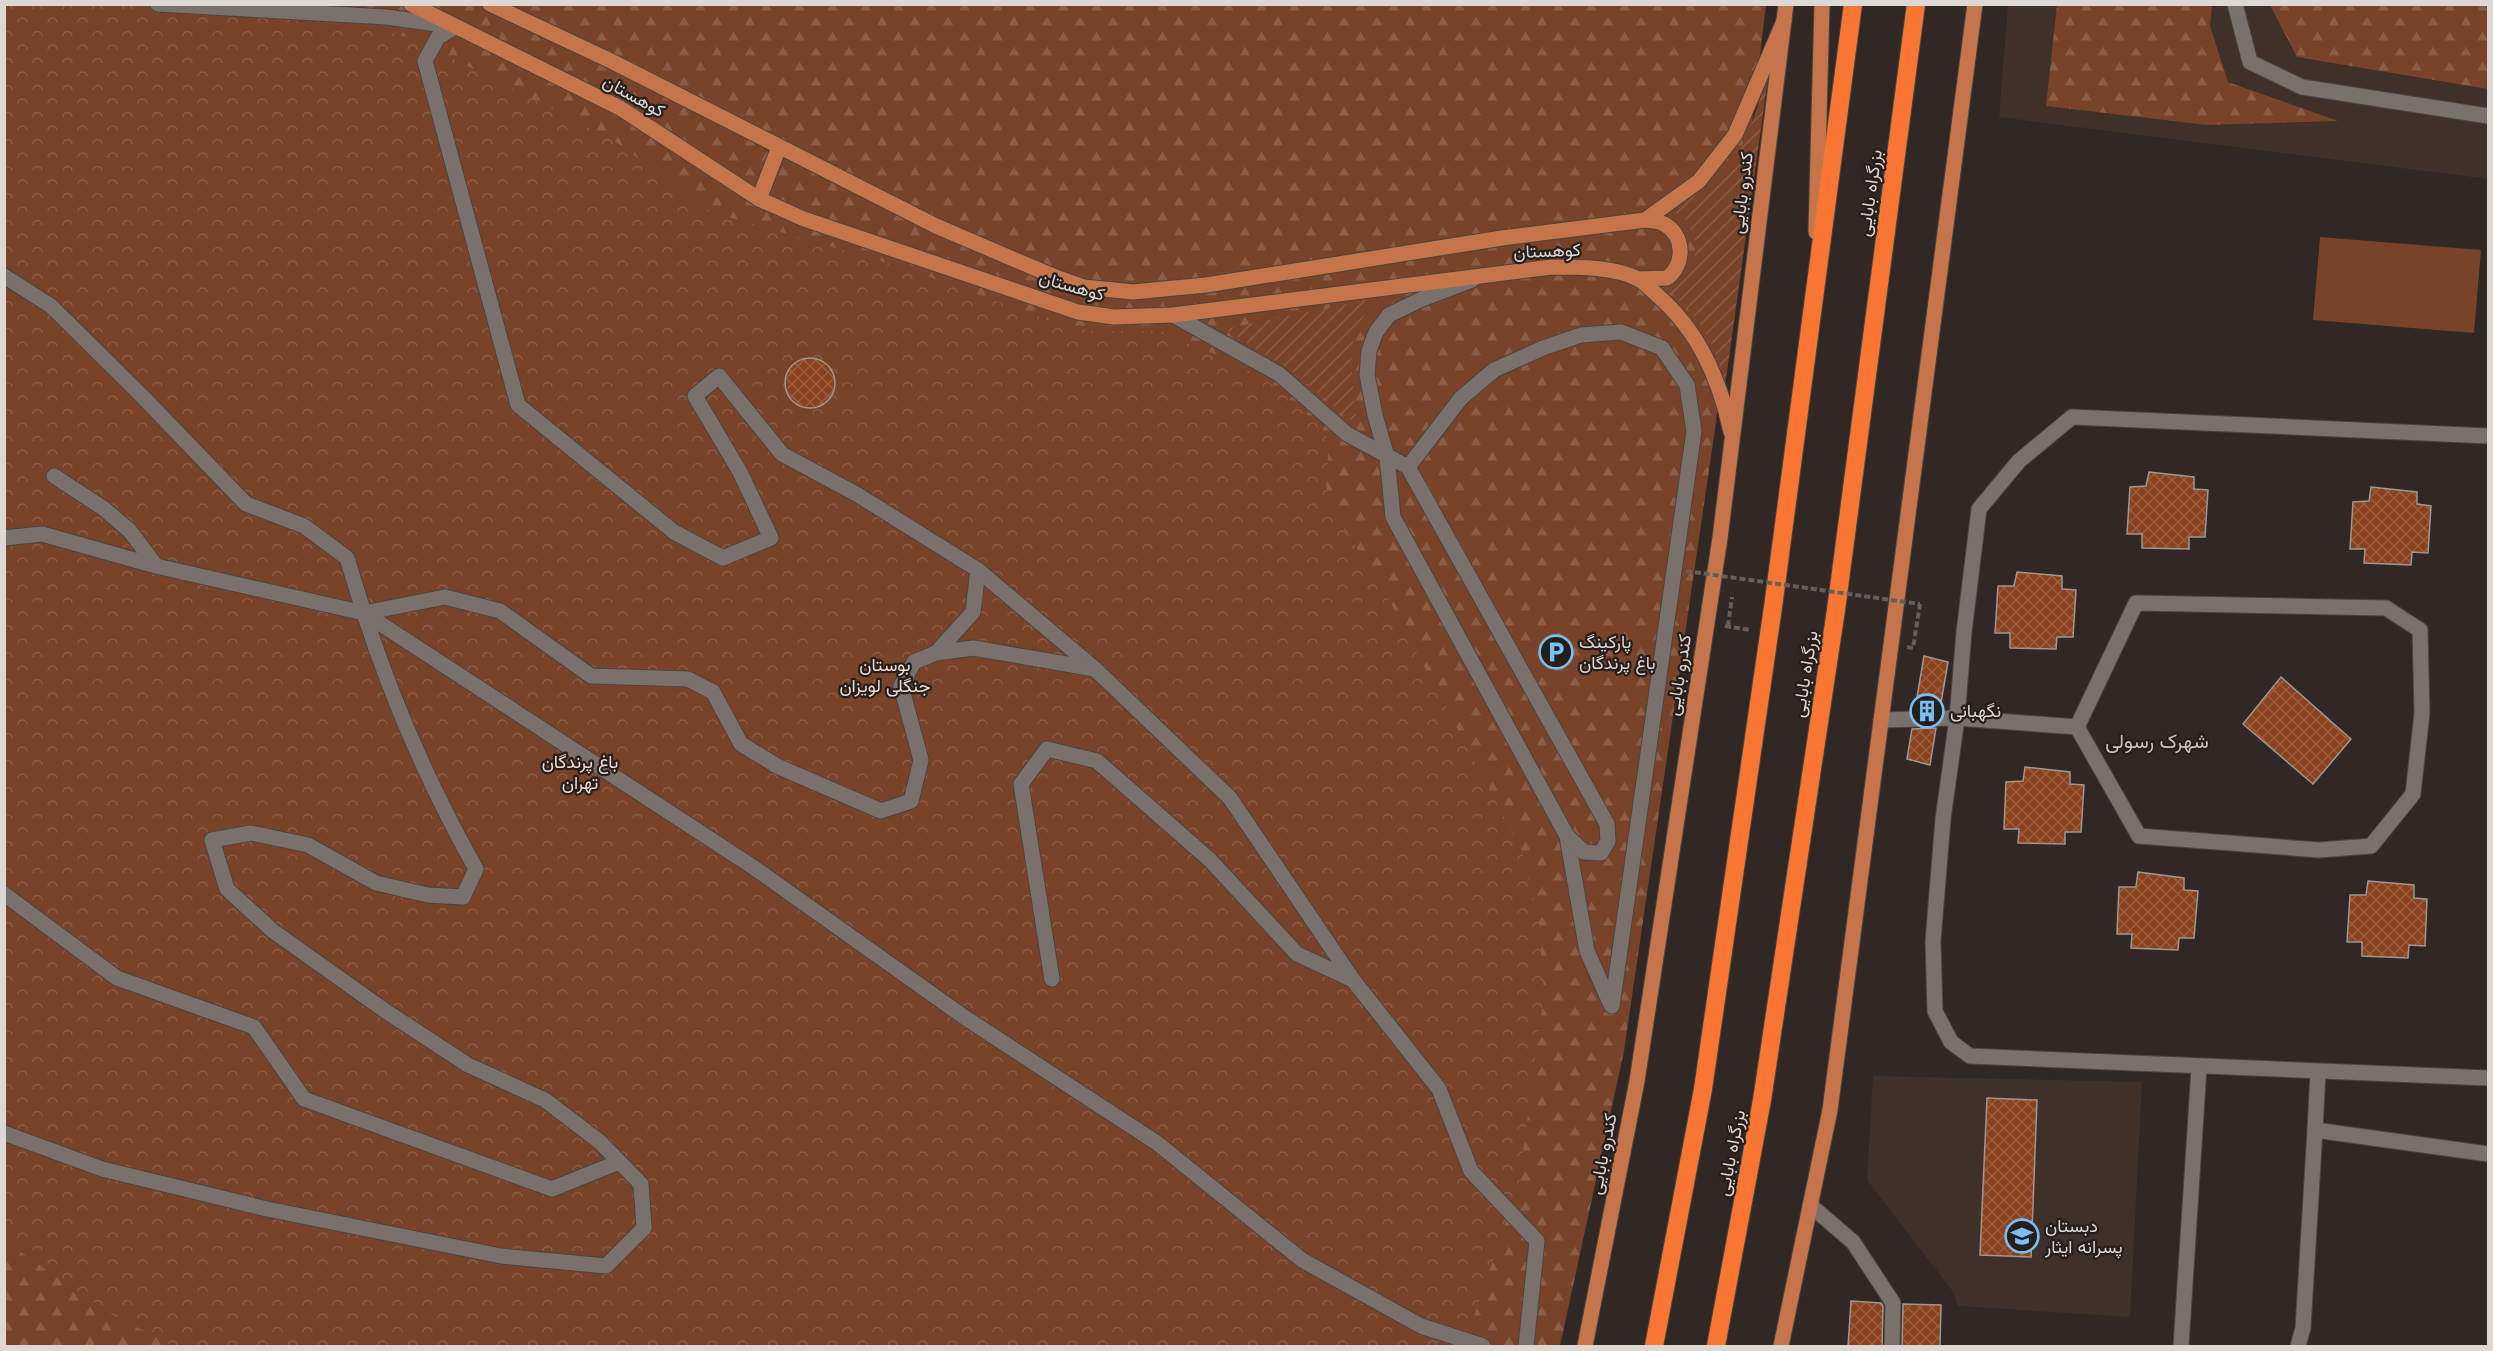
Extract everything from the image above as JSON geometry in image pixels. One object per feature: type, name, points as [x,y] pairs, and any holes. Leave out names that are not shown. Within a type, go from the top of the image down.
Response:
[{"type":"highway","points":[[1654,1347],[1705,1078],[1774,600],[1853,4]]},
{"type":"highway","name":"بزرگراه بابایی","points":[[1716,1347],[1762,1100],[1833,630],[1916,4]]},
{"type":"main road","name":"کوهستان","points":[[411,4],[620,108],[759,199],[804,219],[1078,312],[1114,317],[1173,315],[1552,267],[1599,269],[1638,279],[1672,307],[1700,345],[1716,379],[1731,432]]},
{"type":"main road","name":"کوهستان","points":[[490,4],[611,61],[936,226],[1053,276],[1084,286],[1133,292],[1206,285],[1502,238],[1645,219],[1699,181],[1735,135],[1784,21]]},
{"type":"main road","name":"کندرو بابایی","points":[[1585,1347],[1637,1080],[1720,538],[1731,432],[1786,4]]},
{"type":"main road","points":[[1814,297],[1822,4]]},
{"type":"main road","points":[[1780,1347],[1830,1110],[1975,4]]},
{"type":"main road","points":[[759,199],[779,147]]},
{"type":"main road","points":[[1638,279],[1667,278],[1679,265],[1680,257],[1678,241],[1670,228],[1662,222],[1645,219]]},
{"type":"street","points":[[158,4],[386,17],[455,27]]},
{"type":"street","points":[[2235,4],[2250,62],[2301,87],[2488,116]]},
{"type":"street","points":[[455,27],[438,37],[425,61],[518,405],[674,532],[723,558],[771,538],[740,472],[695,396],[719,376],[782,454],[858,495],[978,570],[1095,669],[1230,798],[1353,980],[1439,1089],[1472,1171],[1537,1241],[1526,1347]]},
{"type":"street","points":[[1173,315],[1279,374],[1347,434],[1387,457],[1408,467],[1607,824],[1608,841],[1601,852],[1584,852],[1567,836],[1393,517],[1387,457],[1367,375],[1369,351],[1376,332],[1389,315],[1422,299],[1486,274]]},
{"type":"street","points":[[4,276],[51,306],[246,504],[304,526],[346,558],[382,669],[411,740],[476,869],[463,897],[428,895],[376,884],[308,845],[251,833],[212,840],[226,889],[273,931],[377,1005],[468,1065],[545,1100],[600,1142],[641,1184],[644,1228],[606,1266],[501,1256],[267,1209],[102,1169],[4,1133]]},
{"type":"street","points":[[1408,467],[1461,398],[1494,370],[1542,348],[1581,335],[1621,332],[1662,348],[1687,385],[1694,431],[1612,1006],[1587,951],[1567,836]]},
{"type":"street","points":[[2488,436],[2072,417],[2019,461],[1978,509],[1957,718],[1943,819],[1933,940],[1935,1011],[1951,1042],[1970,1056],[2199,1068],[2488,1078]]},
{"type":"street","points":[[54,476],[103,508],[130,531],[156,566]]},
{"type":"street","points":[[4,538],[42,534],[156,566],[364,613],[753,867],[967,1019],[1157,1143],[1302,1260],[1421,1326],[1483,1347]]},
{"type":"street","points":[[936,653],[973,612],[978,570]]},
{"type":"street","points":[[364,613],[444,597],[500,611],[591,676],[688,679],[713,692],[741,744],[777,766],[881,810],[911,801],[921,760],[902,686],[914,662],[936,653],[973,648],[1095,669]]},
{"type":"street","points":[[2136,603],[2386,608],[2420,630],[2422,713],[2412,794],[2371,846],[2319,850],[2139,836],[2077,727],[2136,603]]},
{"type":"street","points":[[1881,720],[1957,718],[2077,727]]},
{"type":"street","points":[[1052,979],[1020,784],[1047,749],[1097,761],[1210,860],[1296,954],[1353,980]]},
{"type":"street","points":[[4,894],[117,978],[254,1027],[304,1099],[552,1189],[619,1162]]},
{"type":"street","points":[[2181,1347],[2199,1068]]},
{"type":"street","points":[[2298,1347],[2303,1328],[2318,1072]]},
{"type":"street","points":[[2315,1130],[2488,1154]]},
{"type":"street","points":[[1810,1205],[1853,1242],[1893,1303],[1892,1347]]},
{"type":"path","points":[[1686,571],[1920,604],[1913,648]]},
{"type":"path","points":[[1728,626],[1735,578]]},
{"type":"shaded area","points":[[2008,5],[2488,5],[2488,179],[1999,117]]},
{"type":"shaded area","name":"دبستان پسرانه ایثار","points":[[1873,1076],[2142,1082],[2130,1317],[1958,1306],[1954,1293],[1867,1180]]},
{"type":"green space","name":"باغ پرندگان تهران","points":[[5,5],[1766,5],[1715,429],[1624,1051],[1560,1346],[5,1346]]},
{"type":"green space","name":"باغ پرندگان تهران","points":[[5,5],[317,5],[418,41],[612,139],[711,212],[908,269],[1059,324],[1093,331],[1155,331],[1229,359],[1271,384],[1308,415],[1322,430],[1329,443],[1326,486],[1332,510],[1380,583],[1522,851],[1539,921],[1544,993],[1519,1183],[1464,1346],[173,1346],[107,1312],[5,1241]]},
{"type":"green space","points":[[2057,5],[2212,5],[2210,26],[2228,82],[2338,121],[2207,125],[2046,106]]},
{"type":"green space","points":[[2270,5],[2488,5],[2488,89],[2297,57]]},
{"type":"green space","points":[[1769,71],[1725,386],[1718,358],[1706,333],[1669,291],[1689,270],[1695,253],[1693,235],[1689,225],[1679,214],[1671,212],[1711,183],[1736,156],[1750,128]]},
{"type":"green space","points":[[2320,237],[2481,250],[2474,333],[2313,320]]},
{"type":"green space","points":[[1371,299],[1354,338],[1351,362],[1357,426],[1296,374],[1225,329]]},
{"type":"building","points":[[810,358],[819,360],[830,369],[835,383],[833,392],[824,403],[810,408],[801,406],[790,397],[785,383],[787,374],[796,363]]},
{"type":"building","points":[[2149,472],[2194,477],[2194,489],[2208,490],[2205,537],[2189,537],[2189,549],[2142,548],[2142,534],[2127,534],[2130,487],[2146,486]]},
{"type":"building","points":[[2371,487],[2417,492],[2417,504],[2431,506],[2428,553],[2412,552],[2411,565],[2364,563],[2365,549],[2350,549],[2353,502],[2369,501]]},
{"type":"building","points":[[2017,572],[2062,576],[2062,589],[2076,590],[2073,637],[2057,637],[2056,649],[2010,648],[2010,633],[1995,633],[1998,586],[2014,586]]},
{"type":"building","points":[[1924,656],[1948,662],[1940,709],[1915,709]]},
{"type":"building","points":[[2281,677],[2351,739],[2313,784],[2243,724]]},
{"type":"building","points":[[1936,728],[1930,765],[1907,759],[1912,729]]},
{"type":"building","points":[[2025,767],[2070,772],[2070,784],[2084,785],[2081,832],[2065,832],[2065,844],[2018,843],[2019,829],[2004,829],[2006,782],[2023,781]]},
{"type":"building","points":[[2138,872],[2184,878],[2184,890],[2198,891],[2194,938],[2179,938],[2178,950],[2131,948],[2132,934],[2117,934],[2119,887],[2136,887]]},
{"type":"building","points":[[2368,881],[2414,885],[2414,898],[2427,899],[2425,946],[2409,945],[2408,958],[2362,956],[2362,942],[2347,942],[2350,895],[2366,895]]},
{"type":"building","name":"دبستان پسرانه ایثار","points":[[1987,1098],[2037,1100],[2031,1257],[1980,1255]]},
{"type":"building","points":[[1851,1301],[1881,1303],[1883,1306],[1882,1347],[1848,1347]]},
{"type":"building","points":[[1903,1304],[1941,1305],[1940,1347],[1902,1347]]},
{"type":"place","name":"پارکینگ باغ پرندگان","points":[[1556,652]]},
{"type":"place","name":"نگهبانی","points":[[1927,711]]},
{"type":"place","name":"دبستان پسرانه ایثار","points":[[2022,1236]]},
{"type":"district","name":"شهرک رسولی","points":[[2157,741]]},
{"type":"park label","name":"بوستان جنگلی لویزان","points":[[885,675]]}]
